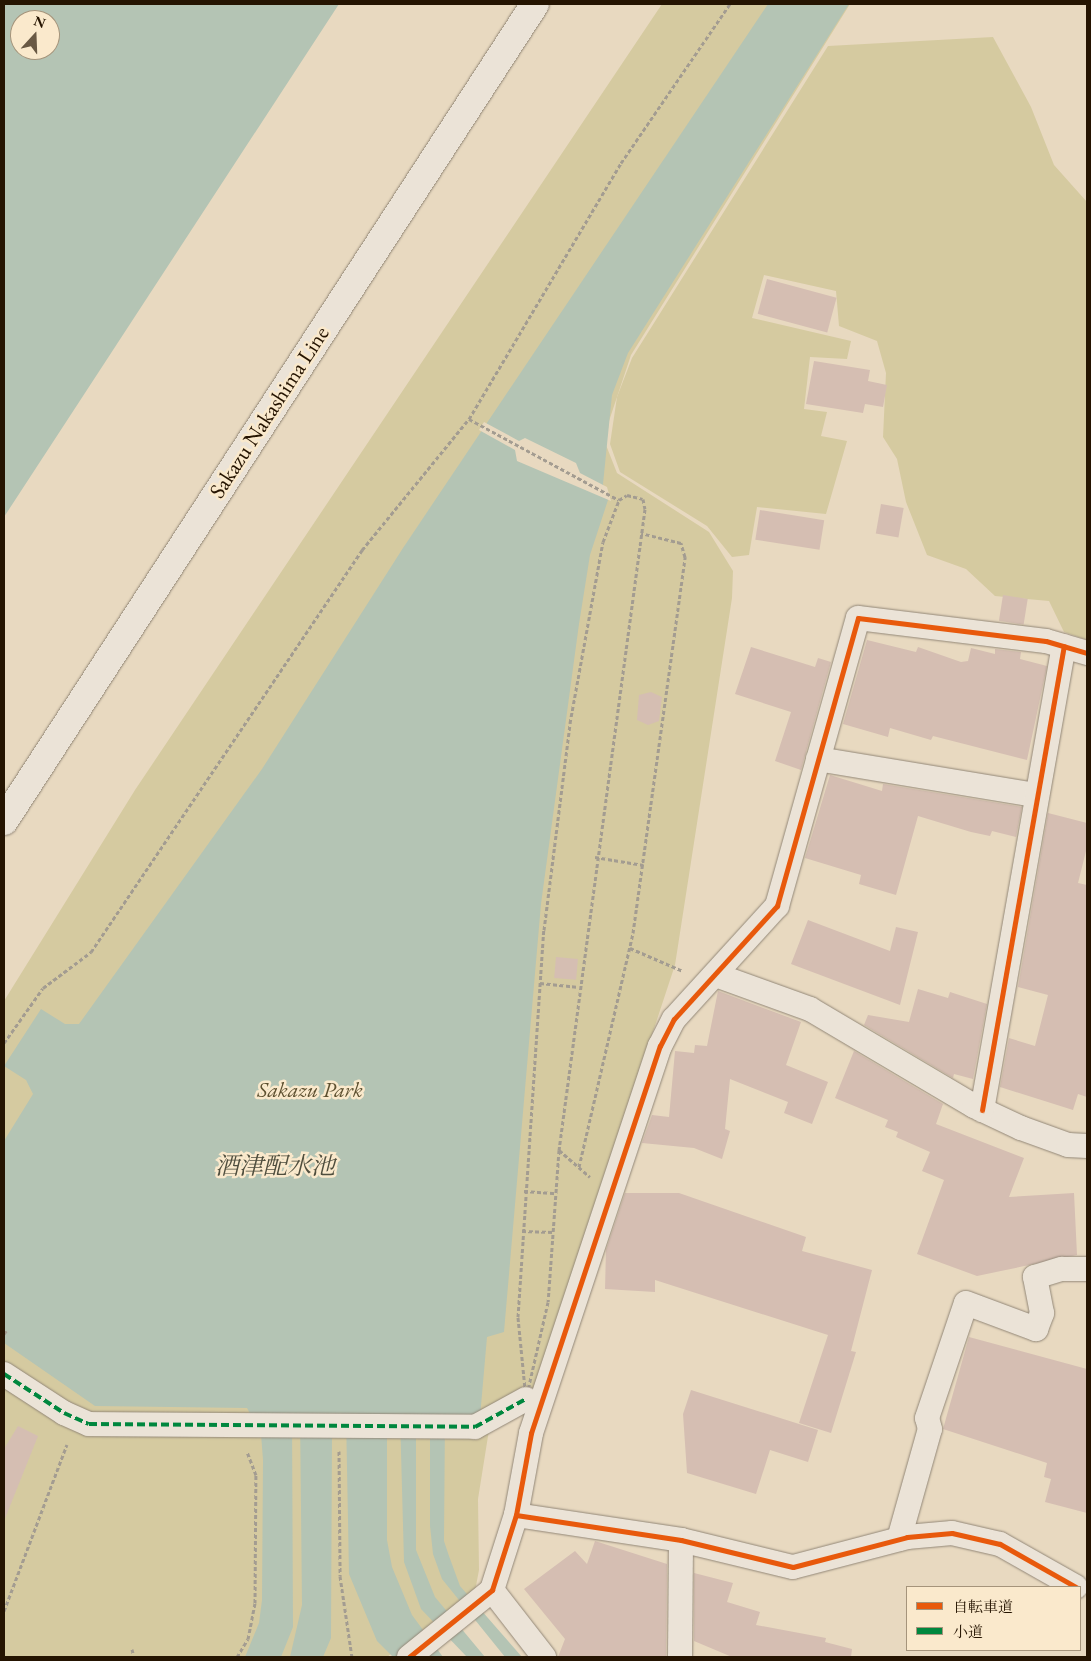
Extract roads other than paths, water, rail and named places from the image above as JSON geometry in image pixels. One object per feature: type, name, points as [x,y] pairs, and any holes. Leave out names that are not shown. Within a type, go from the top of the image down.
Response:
[{"type":"main road","name":"Sakazu Nakashima Line","points":[[4,821],[535,4]]},
{"type":"street","points":[[408,1657],[487,1595],[516,1516],[531,1433],[609,1194],[660,1046],[674,1019],[777,906],[858,618],[1064,646],[1087,653]]},
{"type":"street","points":[[982,1110],[1036,795],[1064,646]]},
{"type":"street","points":[[818,759],[1036,795]]},
{"type":"street","points":[[712,979],[810,1008],[982,1110],[1068,1145],[1087,1146]]},
{"type":"street","points":[[899,1539],[930,1429],[927,1418],[966,1303],[1036,1329],[1042,1314],[1036,1277],[1062,1269],[1087,1269]]},
{"type":"street","points":[[4,1374],[77,1420],[89,1424],[475,1427],[526,1399]]},
{"type":"street","points":[[516,1516],[681,1540],[793,1567],[899,1539],[952,1534],[1000,1544],[1074,1586]]},
{"type":"street","points":[[680,1657],[681,1540]]},
{"type":"street","points":[[487,1595],[544,1657]]},
{"type":"water","points":[[4,4],[339,4],[4,517]]},
{"type":"water","name":"酒津配水池","points":[[768,4],[849,4],[628,353],[612,395],[603,484],[608,500],[590,555],[541,904],[504,1332],[487,1337],[480,1417],[445,1417],[444,1541],[460,1586],[522,1657],[505,1657],[442,1579],[433,1554],[430,1526],[430,1417],[416,1417],[416,1550],[435,1597],[485,1657],[467,1657],[421,1609],[404,1562],[400,1415],[387,1415],[387,1540],[392,1567],[412,1615],[443,1657],[393,1657],[377,1641],[349,1574],[346,1415],[332,1435],[331,1638],[323,1657],[290,1657],[302,1605],[300,1414],[292,1415],[293,1627],[281,1657],[245,1657],[259,1623],[262,1600],[263,1460],[261,1434],[247,1408],[95,1406],[4,1343],[4,1141],[33,1094],[26,1080],[4,1066],[41,1009],[65,1024],[79,1024],[262,769],[403,548]]},
{"type":"park label","name":"Sakazu Park","points":[[310,1090]]}]
